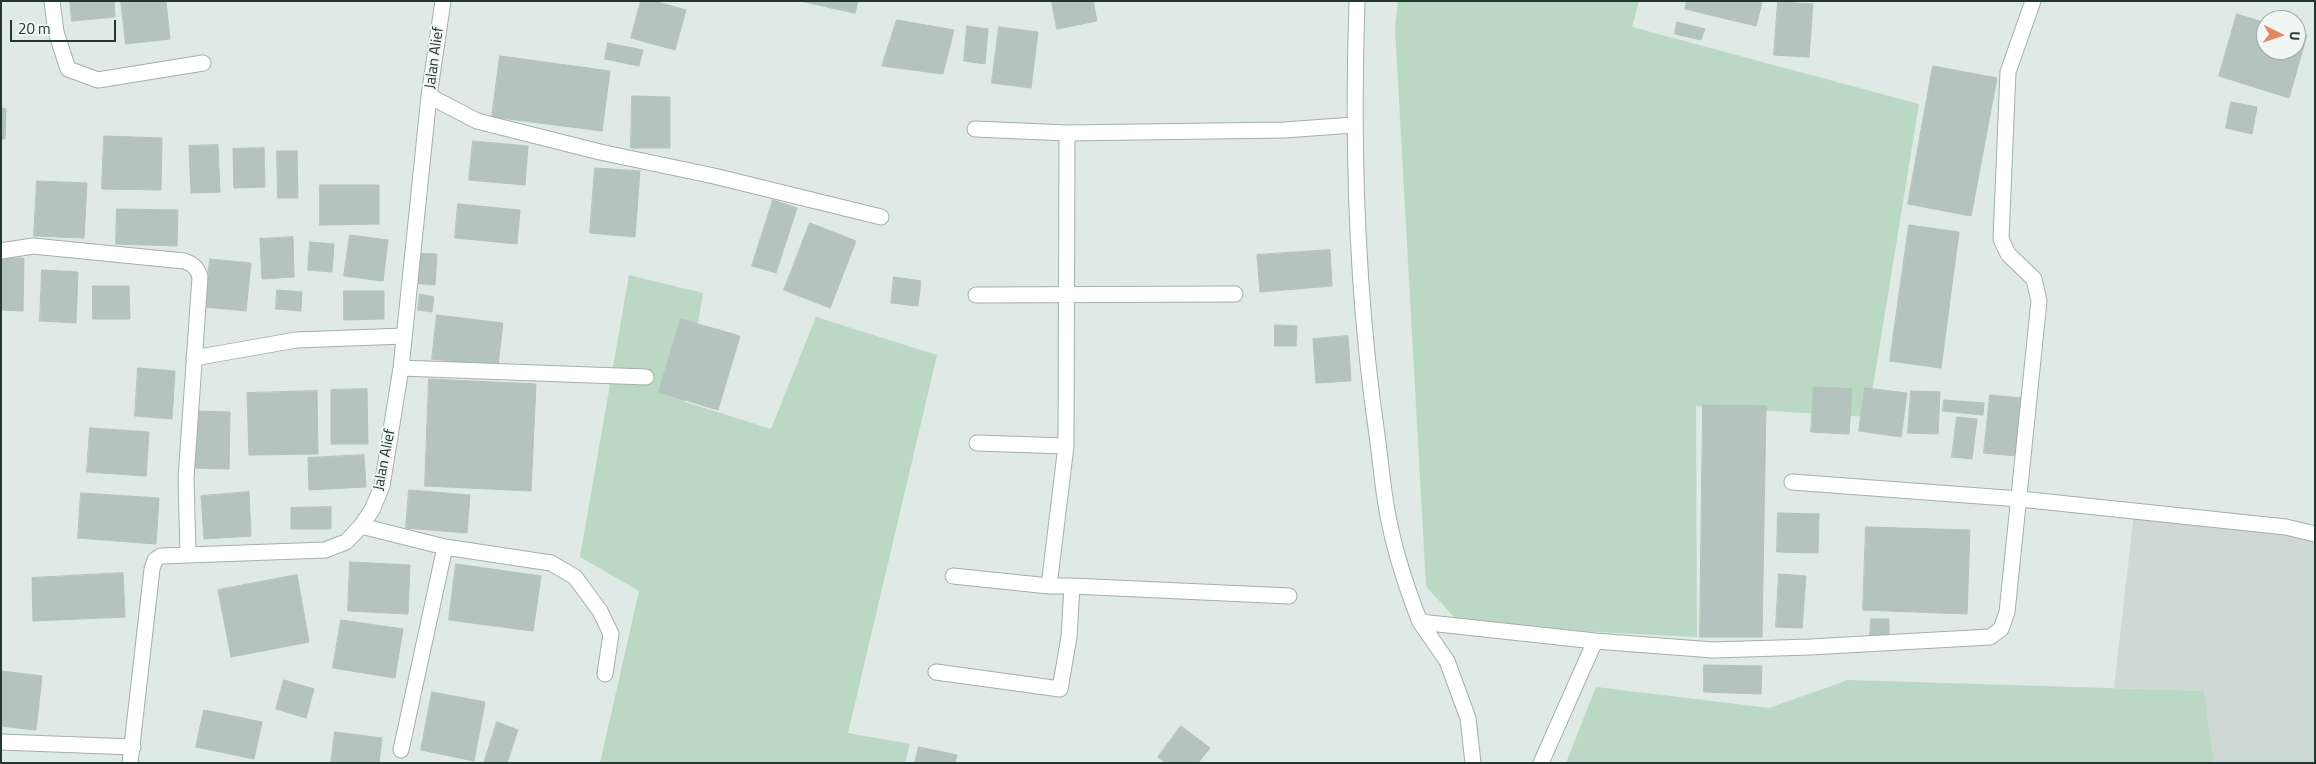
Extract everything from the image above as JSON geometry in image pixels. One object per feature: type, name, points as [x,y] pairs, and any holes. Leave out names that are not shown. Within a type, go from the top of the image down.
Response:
[{"type":"street","points":[[52,1],[56,32],[68,69],[98,80],[203,64]]},
{"type":"street","name":"Jalan Alief","points":[[130,763],[154,560],[161,556],[188,554],[325,550],[346,542],[361,526],[372,510],[382,486],[401,368],[429,96],[443,1]]},
{"type":"street","points":[[1357,1],[1354,125],[1357,235],[1367,365],[1389,520],[1403,578],[1420,622],[1447,661],[1468,718],[1473,763]]},
{"type":"street","points":[[1420,622],[1595,641],[1713,650],[1810,647],[1990,637],[2001,629],[2008,612],[2039,301],[2034,279],[2008,254],[2001,239],[2008,72],[2033,1]]},
{"type":"street","points":[[429,96],[477,121],[600,152],[723,178],[881,217]]},
{"type":"street","points":[[975,129],[1067,133],[1284,130],[1354,125]]},
{"type":"street","points":[[1049,586],[1066,446],[1067,133]]},
{"type":"street","points":[[1,251],[33,246],[184,261],[194,264],[200,277],[186,478],[188,554]]},
{"type":"street","points":[[976,295],[1067,293],[1235,294]]},
{"type":"street","points":[[194,358],[296,340],[404,336]]},
{"type":"street","points":[[401,368],[646,377]]},
{"type":"street","points":[[977,443],[1066,446]]},
{"type":"street","points":[[1792,482],[2020,498],[2286,526],[2315,534]]},
{"type":"street","points":[[361,526],[445,547],[552,563],[575,577],[600,611],[610,634],[605,674]]},
{"type":"street","points":[[401,750],[445,547]]},
{"type":"street","points":[[953,576],[1049,586],[1289,596]]},
{"type":"street","points":[[936,672],[1060,689],[1069,637],[1072,586]]},
{"type":"street","points":[[1541,763],[1595,641]]},
{"type":"street","points":[[1,742],[133,747]]},
{"type":"shaded area","points":[[2135,504],[2315,527],[2315,763],[2214,763],[2204,691],[2114,688]]},
{"type":"green space","points":[[1398,1],[1639,1],[1632,27],[1919,104],[1868,417],[1696,406],[1697,637],[1461,625],[1426,586],[1395,28]]},
{"type":"green space","points":[[629,275],[703,293],[685,402],[771,429],[816,317],[937,355],[848,733],[910,744],[905,763],[600,763],[639,591],[580,557]]},
{"type":"green space","points":[[1848,680],[2204,691],[2214,763],[1566,763],[1596,687],[1769,708]]},
{"type":"building","points":[[70,1],[114,1],[115,17],[72,21]]},
{"type":"building","points":[[121,1],[166,1],[170,39],[126,44]]},
{"type":"building","points":[[641,1],[654,1],[686,10],[675,50],[631,38]]},
{"type":"building","points":[[801,1],[858,1],[855,13]]},
{"type":"building","points":[[1052,1],[1093,1],[1097,21],[1057,29]]},
{"type":"building","points":[[1687,1],[1755,1],[1762,3],[1756,26],[1685,9]]},
{"type":"building","points":[[1778,2],[1813,4],[1809,57],[1774,55]]},
{"type":"building","points":[[2237,14],[2256,20],[2256,60],[2300,60],[2289,98],[2219,76]]},
{"type":"building","points":[[897,20],[954,30],[943,74],[882,66]]},
{"type":"building","points":[[1677,22],[1705,29],[1701,40],[1675,34]]},
{"type":"building","points":[[967,26],[988,29],[985,64],[964,61]]},
{"type":"building","points":[[999,27],[1038,32],[1031,88],[992,83]]},
{"type":"building","points":[[608,43],[643,50],[639,66],[605,59]]},
{"type":"building","points":[[500,56],[610,71],[602,131],[492,117]]},
{"type":"building","points":[[1933,66],[1997,78],[1971,216],[1908,204]]},
{"type":"building","points":[[632,96],[670,97],[670,148],[631,148]]},
{"type":"building","points":[[2231,102],[2257,107],[2252,134],[2226,128]]},
{"type":"building","points":[[1,108],[6,109],[5,139],[1,139]]},
{"type":"building","points":[[104,136],[162,138],[161,190],[102,189]]},
{"type":"building","points":[[473,141],[528,146],[525,185],[469,180]]},
{"type":"building","points":[[218,145],[220,192],[191,193],[189,146]]},
{"type":"building","points":[[264,148],[265,187],[234,188],[233,149]]},
{"type":"building","points":[[277,151],[297,151],[298,198],[278,198]]},
{"type":"building","points":[[595,168],[640,171],[635,237],[590,233]]},
{"type":"building","points":[[37,181],[87,183],[84,238],[34,236]]},
{"type":"building","points":[[320,185],[379,185],[379,224],[320,225]]},
{"type":"building","points":[[773,200],[797,208],[776,273],[752,266]]},
{"type":"building","points":[[458,204],[520,210],[517,244],[455,238]]},
{"type":"building","points":[[117,209],[178,210],[177,246],[116,244]]},
{"type":"building","points":[[810,223],[856,241],[830,308],[784,290]]},
{"type":"building","points":[[1909,225],[1959,232],[1941,368],[1890,361]]},
{"type":"building","points":[[350,235],[388,240],[383,281],[344,276]]},
{"type":"building","points":[[293,237],[294,277],[262,279],[260,239]]},
{"type":"building","points":[[310,242],[334,244],[332,272],[308,270]]},
{"type":"building","points":[[1330,250],[1332,286],[1260,292],[1257,255]]},
{"type":"building","points":[[413,253],[437,254],[435,285],[411,283]]},
{"type":"building","points":[[1,258],[24,258],[23,311],[1,310]]},
{"type":"building","points":[[210,259],[251,263],[246,311],[205,307]]},
{"type":"building","points":[[42,270],[78,272],[76,323],[40,321]]},
{"type":"building","points":[[894,277],[921,281],[918,306],[891,303]]},
{"type":"building","points":[[93,286],[129,286],[130,319],[93,319]]},
{"type":"building","points":[[277,290],[302,292],[301,311],[276,309]]},
{"type":"building","points":[[344,291],[384,291],[384,319],[344,320]]},
{"type":"building","points":[[420,294],[434,297],[432,312],[418,310]]},
{"type":"building","points":[[437,315],[503,323],[498,366],[432,359]]},
{"type":"building","points":[[681,319],[740,336],[718,410],[659,392]]},
{"type":"building","points":[[1275,325],[1297,326],[1296,346],[1275,346]]},
{"type":"building","points":[[1348,336],[1351,381],[1316,383],[1313,339]]},
{"type":"building","points":[[138,368],[175,371],[172,419],[135,416]]},
{"type":"building","points":[[429,379],[536,384],[531,491],[425,486]]},
{"type":"building","points":[[1814,387],[1852,389],[1849,434],[1811,432]]},
{"type":"building","points":[[1865,388],[1907,393],[1901,437],[1859,431]]},
{"type":"building","points":[[367,389],[368,444],[331,444],[331,390]]},
{"type":"building","points":[[317,391],[318,454],[249,455],[247,393]]},
{"type":"building","points":[[1911,391],[1940,392],[1938,434],[1908,433]]},
{"type":"building","points":[[1990,395],[2021,398],[2017,456],[1984,453]]},
{"type":"building","points":[[1944,400],[1984,403],[1983,415],[1943,411]]},
{"type":"building","points":[[1703,405],[1766,406],[1762,637],[1700,637]]},
{"type":"building","points":[[193,411],[230,412],[229,469],[191,468]]},
{"type":"building","points":[[1957,417],[1977,419],[1972,459],[1952,457]]},
{"type":"building","points":[[90,428],[149,432],[146,476],[87,472]]},
{"type":"building","points":[[364,455],[366,487],[309,490],[308,458]]},
{"type":"building","points":[[409,490],[470,495],[467,533],[406,528]]},
{"type":"building","points":[[249,492],[251,536],[204,539],[201,496]]},
{"type":"building","points":[[81,493],[159,498],[156,544],[78,538]]},
{"type":"building","points":[[331,507],[331,529],[291,529],[291,508]]},
{"type":"building","points":[[1778,513],[1819,514],[1818,553],[1777,552]]},
{"type":"building","points":[[1866,527],[1970,530],[1967,614],[1863,610]]},
{"type":"building","points":[[350,562],[410,565],[408,614],[348,611]]},
{"type":"building","points":[[456,564],[541,576],[533,631],[449,620]]},
{"type":"building","points":[[123,573],[125,617],[33,621],[32,578]]},
{"type":"building","points":[[1779,574],[1806,576],[1802,628],[1776,627]]},
{"type":"building","points":[[297,575],[309,642],[231,657],[218,590]]},
{"type":"building","points":[[1871,619],[1889,619],[1889,636],[1870,636]]},
{"type":"building","points":[[341,620],[403,629],[395,678],[333,668]]},
{"type":"building","points":[[1704,665],[1762,666],[1761,694],[1704,692]]},
{"type":"building","points":[[1,671],[42,676],[36,730],[1,726]]},
{"type":"building","points":[[284,680],[314,689],[306,718],[276,709]]},
{"type":"building","points":[[432,692],[485,702],[474,761],[421,750]]},
{"type":"building","points":[[204,710],[262,722],[254,759],[196,747]]},
{"type":"building","points":[[497,722],[518,730],[507,763],[484,763]]},
{"type":"building","points":[[1181,726],[1210,748],[1198,763],[1166,763],[1158,757]]},
{"type":"building","points":[[335,732],[382,738],[379,763],[331,763]]},
{"type":"building","points":[[919,747],[957,755],[955,763],[915,763]]}]
